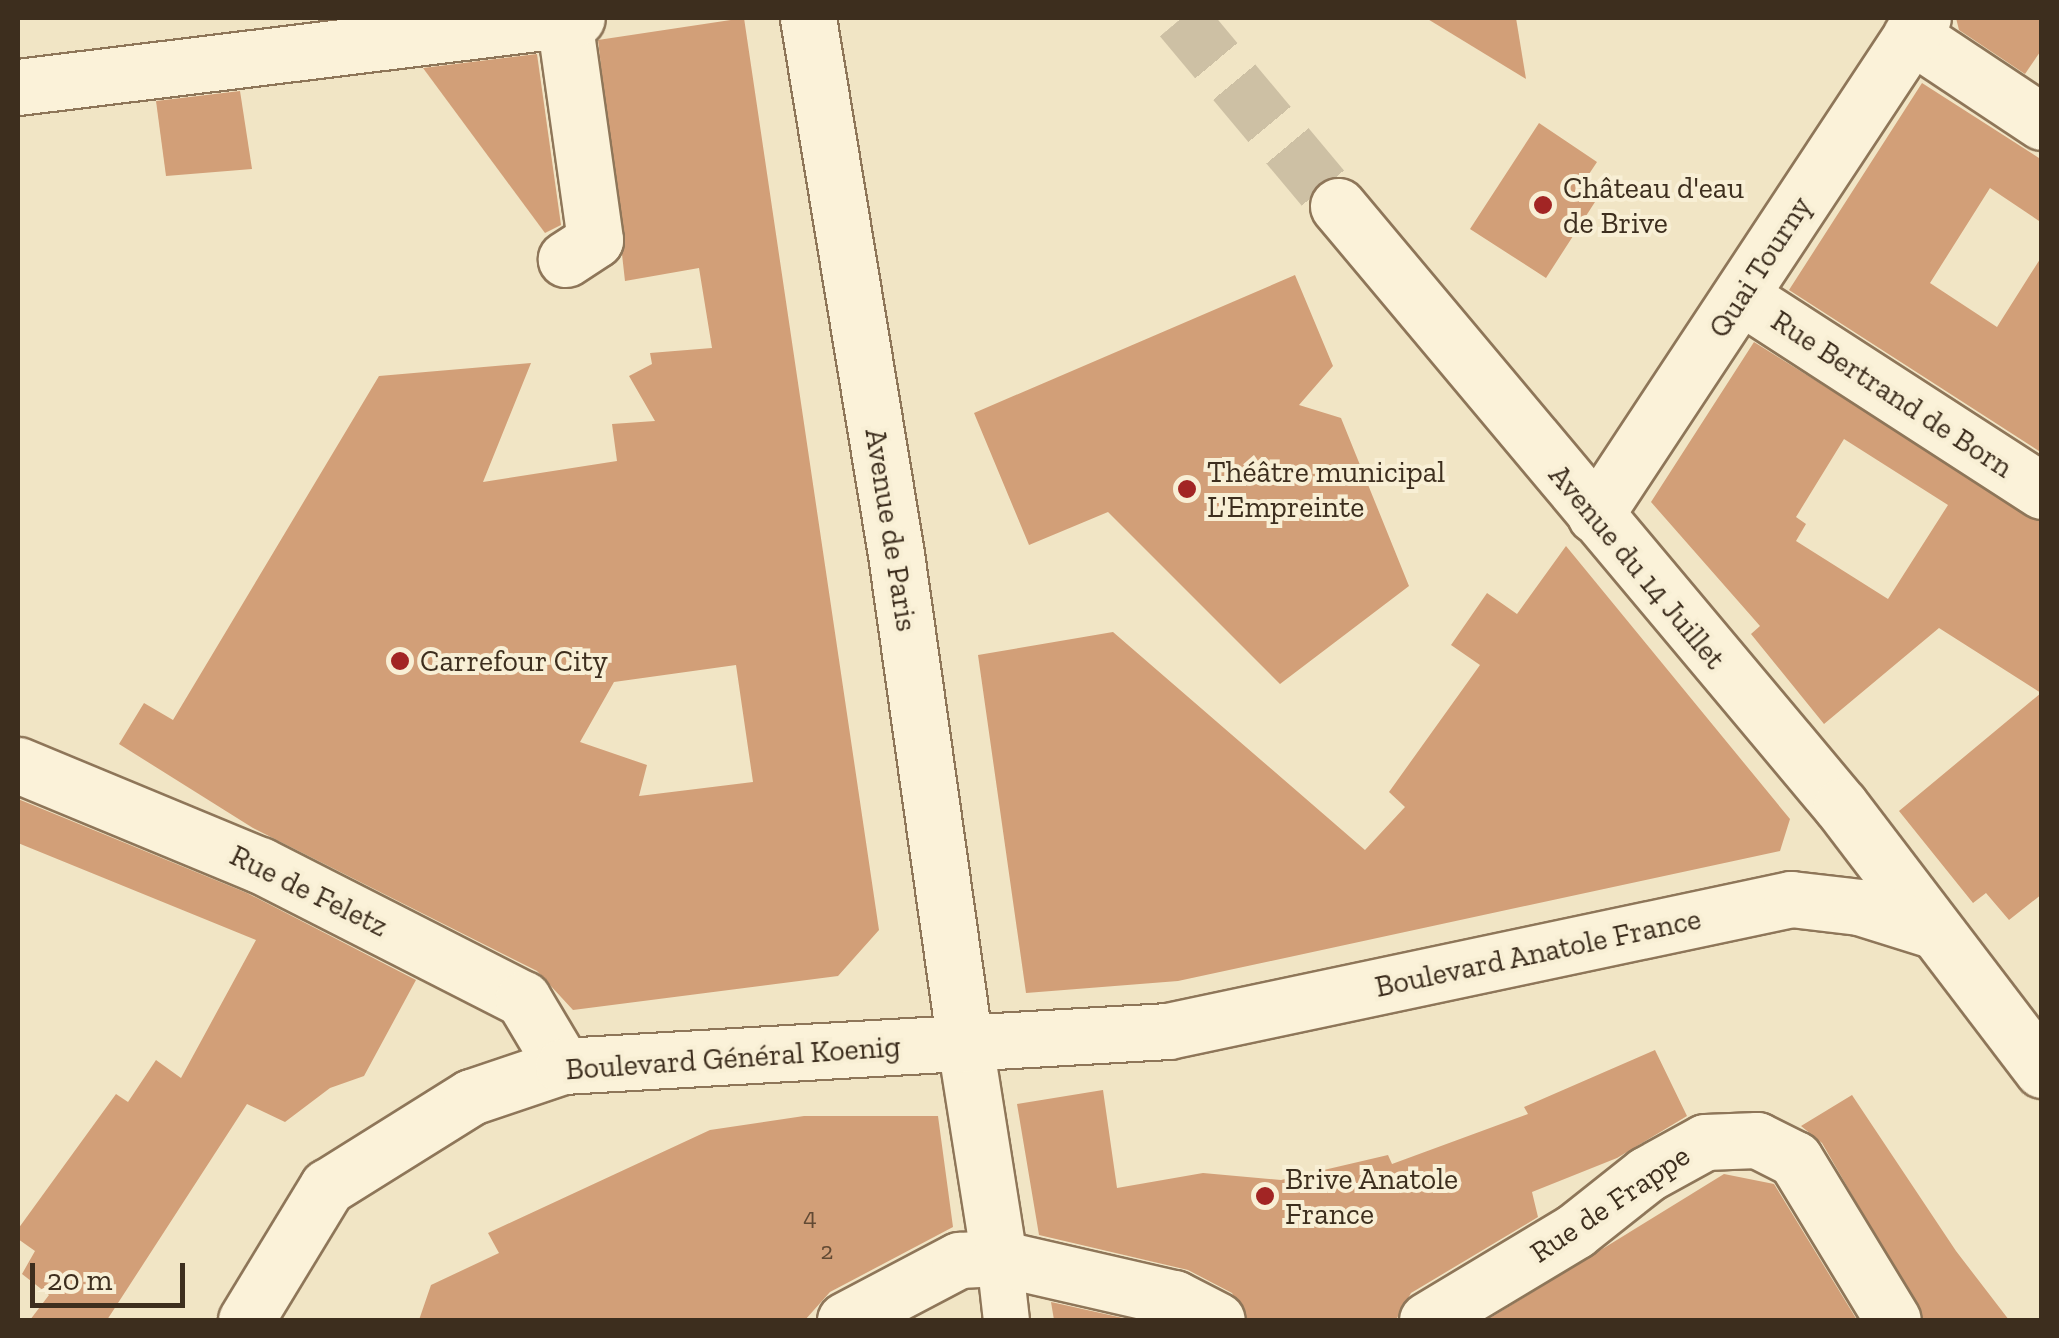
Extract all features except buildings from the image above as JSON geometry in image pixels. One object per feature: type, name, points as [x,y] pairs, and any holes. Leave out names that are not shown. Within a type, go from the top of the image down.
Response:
[{"type":"main road","points":[[18,87],[571,18],[595,240],[566,259]]},
{"type":"main road","name":"Avenue de Paris","points":[[808,18],[899,573],[998,1258]]},
{"type":"main road","points":[[1917,26],[2042,122]]},
{"type":"main road","name":"Quai Tourny","points":[[1595,515],[1917,26]]},
{"type":"main road","name":"Avenue du 14 Juillet","points":[[1338,206],[1841,806],[1933,930]]},
{"type":"main road","name":"Rue Bertrand de Born","points":[[1742,297],[2042,491]]},
{"type":"main road","name":"Rue de Feletz","points":[[18,765],[260,865],[523,998],[563,1066]]},
{"type":"main road","name":"Boulevard Anatole France","points":[[965,1044],[1168,1031],[1790,900],[1859,907],[1933,930]]},
{"type":"main road","points":[[1933,930],[2042,1070]]},
{"type":"main road","name":"Boulevard Général Koenig","points":[[246,1320],[328,1187],[471,1097],[563,1066],[965,1044]]},
{"type":"main road","name":"Rue de Frappe","points":[[1427,1320],[1575,1231],[1661,1166],[1705,1142],[1757,1140],[1795,1159],[1893,1320]]},
{"type":"main road","points":[[846,1320],[959,1260],[998,1258],[1174,1298],[1217,1320]]},
{"type":"street","points":[[998,1258],[1006,1320]]},
{"type":"tunnel","points":[[1181,18],[1338,206]]},
{"type":"place","name":"Château d'eau de Brive","points":[[1543,205]]},
{"type":"place","name":"Théâtre municipal L'Empreinte","points":[[1187,489]]},
{"type":"place","name":"Carrefour City","points":[[400,661]]},
{"type":"place","name":"Brive Anatole France","points":[[1265,1196]]}]
